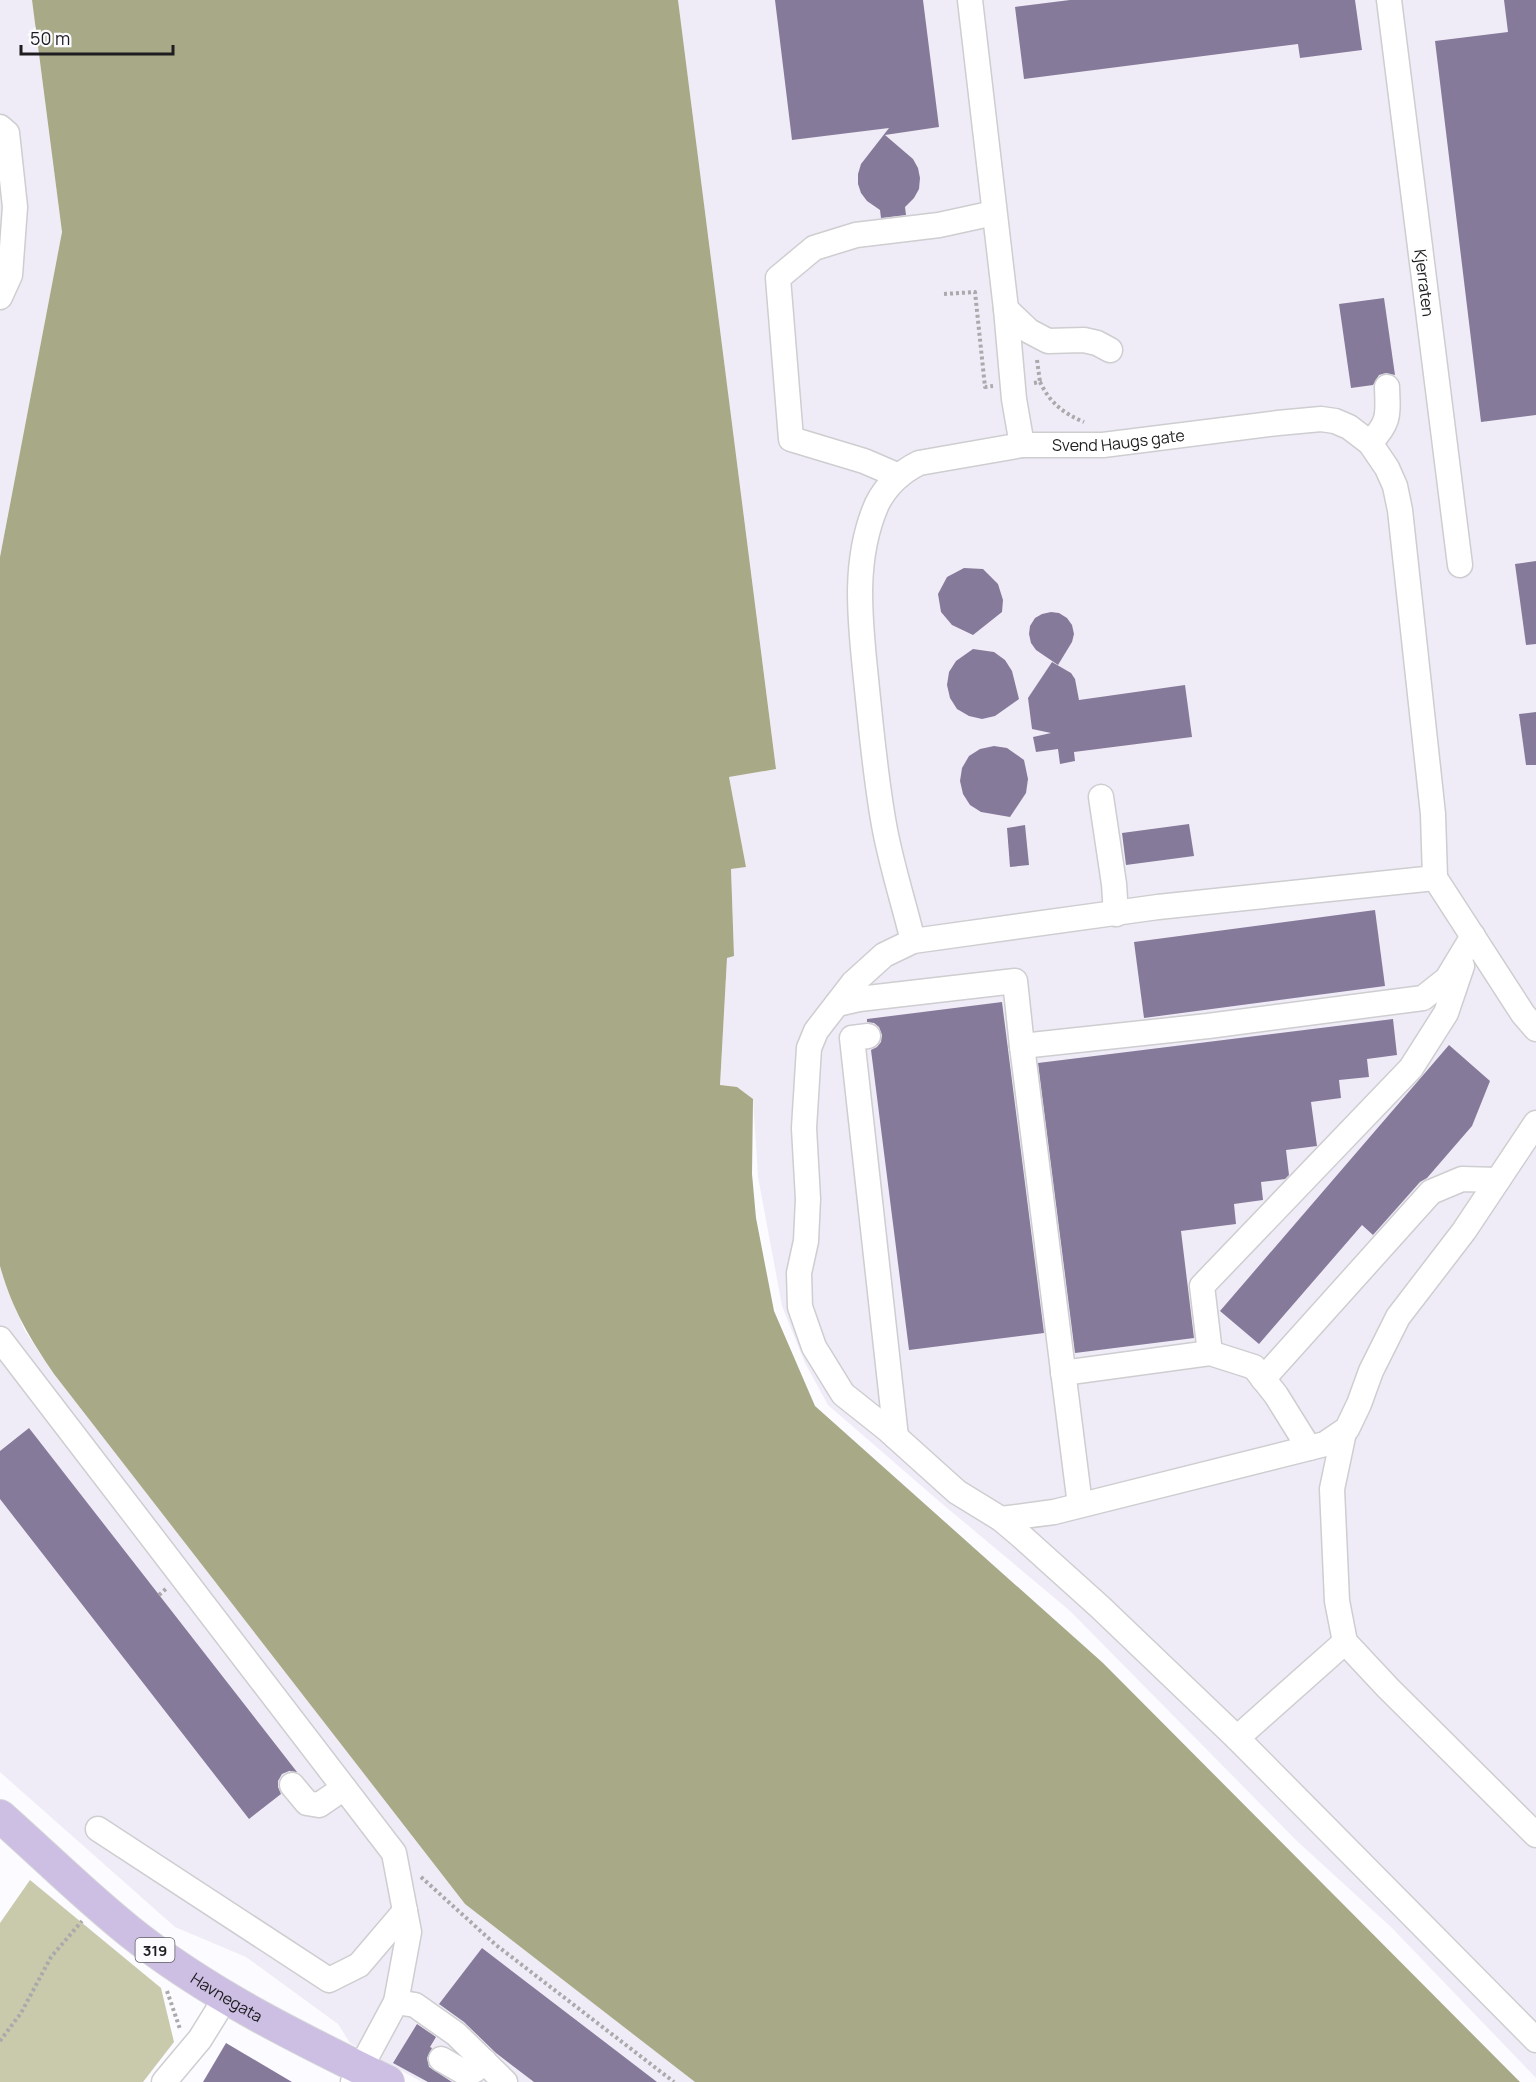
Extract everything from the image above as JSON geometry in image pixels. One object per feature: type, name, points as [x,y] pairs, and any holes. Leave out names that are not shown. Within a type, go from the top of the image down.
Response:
[{"type":"main road","name":"Havnegata","points":[[0,1816],[130,1932],[188,1973],[356,2075],[388,2082]]},
{"type":"street","points":[[970,0],[1000,267],[1014,316],[1030,396],[1022,445]]},
{"type":"street","name":"Kjerraten","points":[[1389,0],[1460,565]]},
{"type":"street","points":[[0,127],[7,133],[15,207],[10,274],[0,297]]},
{"type":"street","points":[[899,476],[864,461],[791,439],[778,278],[814,248],[856,235],[939,225],[994,213]]},
{"type":"street","points":[[1000,267],[991,314],[999,401],[1022,445]]},
{"type":"street","points":[[1014,316],[1029,331],[1048,340],[1084,340],[1097,343],[1110,350]]},
{"type":"street","points":[[1370,443],[1384,429],[1388,413],[1387,387]]},
{"type":"street","name":"Svend Haugs gate","points":[[914,941],[885,830],[874,749],[858,592],[863,554],[878,502],[899,476],[919,463],[1022,445],[1103,445],[1321,419],[1335,421],[1349,427],[1370,443],[1387,468],[1395,486],[1400,510],[1433,814],[1435,878]]},
{"type":"street","points":[[1101,797],[1114,884],[1116,914]]},
{"type":"street","points":[[1536,1029],[1523,1014],[1435,878],[1170,906],[914,941],[884,955],[853,983],[816,1031],[809,1048],[804,1128],[808,1199],[806,1242],[799,1273],[800,1307],[814,1347],[843,1394],[896,1437],[957,1492],[1001,1519],[1100,1607],[1237,1738],[1536,2040]]},
{"type":"street","points":[[1022,1046],[1208,1026],[1423,998],[1447,979],[1473,936]]},
{"type":"street","points":[[1210,1353],[1202,1286],[1411,1068],[1446,1012],[1473,936]]},
{"type":"street","points":[[837,1004],[859,999],[1015,981],[1080,1505]]},
{"type":"street","points":[[868,1036],[852,1038],[896,1437]]},
{"type":"street","points":[[1536,1123],[1464,1231],[1398,1317],[1371,1371],[1353,1419],[1344,1432],[1335,1467],[1332,1499],[1337,1601],[1345,1642],[1536,1835]]},
{"type":"street","points":[[1263,1378],[1431,1192],[1462,1179],[1498,1180]]},
{"type":"street","points":[[0,1340],[394,1853],[409,1932],[396,2002],[356,2075]]},
{"type":"street","points":[[1063,1373],[1210,1353],[1254,1367],[1276,1395],[1309,1448]]},
{"type":"street","points":[[1001,1519],[1054,1512],[1325,1444],[1344,1432]]},
{"type":"street","points":[[1237,1738],[1345,1642]]},
{"type":"street","points":[[292,1785],[307,1803],[319,1805],[344,1788]]},
{"type":"street","points":[[98,1829],[329,1980],[359,1965],[405,1911]]},
{"type":"street","points":[[164,2082],[200,2039],[226,1997]]},
{"type":"street","points":[[396,2002],[415,2006],[456,2034],[506,2082]]},
{"type":"street","points":[[441,2059],[467,2074],[484,2061]]},
{"type":"path","points":[[394,1853],[496,1944],[674,2082]]},
{"type":"path","points":[[0,2042],[21,2013],[51,1957],[86,1916]]},
{"type":"path","points":[[166,1989],[184,2038]]},
{"type":"shaded area","points":[[0,0],[32,0],[62,232],[0,557]]},
{"type":"shaded area","points":[[32,0],[678,0],[776,769],[729,777],[746,867],[731,869],[734,956],[727,958],[720,1085],[737,1087],[753,1099],[752,1174],[756,1218],[774,1311],[815,1406],[1103,1663],[1520,2082],[695,2082],[465,1904],[54,1374],[22,1322],[0,1266],[0,557],[62,232]]},
{"type":"shaded area","points":[[678,0],[1536,0],[1536,2078],[1392,1928],[1298,1842],[1069,1610],[828,1405],[805,1363],[782,1306],[758,1177],[753,1099],[720,1085],[727,958],[734,955],[731,869],[746,867],[729,777],[776,768]]},
{"type":"shaded area","points":[[0,1266],[25,1331],[54,1374],[465,1904],[696,2082],[422,2082],[350,2043],[338,2024],[246,1957],[175,1927],[0,1772]]},
{"type":"shaded area","points":[[30,1880],[161,1988],[174,2042],[143,2082],[0,2082],[0,1923]]},
{"type":"building","points":[[775,0],[923,0],[939,127],[885,135],[913,159],[918,168],[919,189],[905,207],[906,215],[881,218],[880,210],[867,201],[858,184],[861,164],[889,128],[792,140]]},
{"type":"building","points":[[1070,0],[1355,0],[1362,50],[1300,58],[1298,44],[1024,79],[1015,7]]},
{"type":"building","points":[[1504,0],[1536,0],[1536,415],[1481,422],[1435,41],[1508,32]]},
{"type":"building","points":[[1384,298],[1395,375],[1386,373],[1379,375],[1373,385],[1351,388],[1339,304]]},
{"type":"building","points":[[1536,561],[1536,644],[1526,645],[1515,564]]},
{"type":"building","points":[[964,568],[983,569],[998,584],[1003,600],[1002,612],[973,635],[952,625],[941,612],[938,594],[947,577]]},
{"type":"building","points":[[1051,612],[1059,613],[1067,618],[1074,634],[1072,642],[1058,665],[1036,650],[1029,634],[1030,626],[1035,618]]},
{"type":"building","points":[[973,649],[994,652],[1005,660],[1012,671],[1019,699],[995,716],[982,719],[969,716],[957,709],[950,698],[947,685],[949,672],[956,661]]},
{"type":"building","points":[[1052,662],[1071,673],[1075,679],[1079,700],[1185,685],[1192,737],[1074,752],[1075,761],[1060,764],[1058,749],[1036,752],[1033,737],[1051,733],[1032,729],[1028,698]]},
{"type":"building","points":[[1536,712],[1536,765],[1526,765],[1519,714]]},
{"type":"building","points":[[994,746],[1007,748],[1024,760],[1028,779],[1026,793],[1010,817],[981,812],[970,805],[963,794],[960,781],[962,768],[969,756],[980,749]]},
{"type":"building","points":[[1189,824],[1194,856],[1126,865],[1122,833]]},
{"type":"building","points":[[1025,825],[1029,865],[1010,867],[1007,828]]},
{"type":"building","points":[[1375,910],[1385,986],[1144,1018],[1134,942]]},
{"type":"building","points":[[1002,1002],[1044,1333],[909,1350],[871,1050],[881,1042],[882,1035],[879,1027],[867,1022],[867,1019]]},
{"type":"building","points":[[1393,1019],[1397,1055],[1367,1059],[1369,1077],[1339,1080],[1341,1098],[1311,1102],[1317,1146],[1286,1150],[1289,1175],[1285,1179],[1261,1182],[1263,1200],[1234,1204],[1236,1224],[1181,1231],[1194,1338],[1075,1353],[1038,1063]]},
{"type":"building","points":[[1449,1045],[1490,1081],[1472,1126],[1373,1235],[1362,1225],[1259,1344],[1220,1311]]},
{"type":"building","points":[[29,1428],[297,1772],[289,1771],[282,1774],[278,1781],[281,1794],[249,1819],[0,1499],[0,1451]]},
{"type":"building","points":[[482,1948],[657,2082],[534,2082],[496,2053],[464,2022],[439,2004]]},
{"type":"building","points":[[417,2024],[436,2037],[427,2058],[429,2067],[452,2082],[428,2082],[393,2063]]},
{"type":"building","points":[[226,2043],[292,2082],[203,2082]]}]
